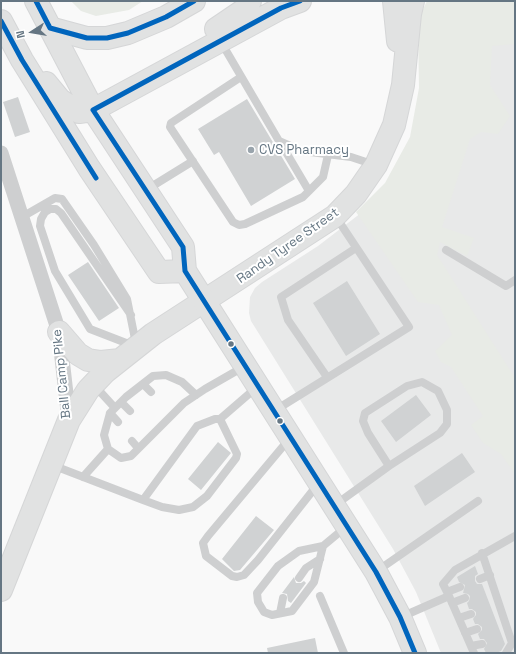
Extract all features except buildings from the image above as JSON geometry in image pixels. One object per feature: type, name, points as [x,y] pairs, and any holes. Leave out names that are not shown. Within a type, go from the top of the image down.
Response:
[{"type":"street","points":[[36,1],[93,110],[183,247],[185,271],[335,505],[376,572],[400,617],[412,652]]},
{"type":"street","points":[[50,28],[87,38],[107,38],[128,33],[166,17],[194,1]]},
{"type":"street","points":[[147,81],[173,56],[233,19],[244,10],[250,1]]},
{"type":"street","points":[[22,60],[44,79],[60,100],[79,112],[93,110],[281,8],[300,1]]},
{"type":"street","name":"Randy Tyree Street","points":[[394,1],[404,71]]},
{"type":"street","name":"Randy Tyree Street","points":[[69,420],[93,384],[128,353],[153,334],[205,302],[335,216],[356,194],[376,165],[394,125],[403,85],[410,14],[413,1]]},
{"type":"street","points":[[1,21],[22,60],[89,168],[160,272],[185,271]]},
{"type":"street","name":"Ball Camp Pike","points":[[1,153],[59,332],[69,420],[51,465],[6,564],[1,590]]},
{"type":"street","points":[[59,332],[78,354],[88,360],[101,362],[128,353]]},
{"type":"lane","points":[[220,41],[309,191]]},
{"type":"lane","points":[[241,77],[171,123],[170,127],[233,222],[239,225],[245,224],[303,196],[322,177],[328,155]]},
{"type":"lane","points":[[279,141],[302,151],[351,157],[376,165]]},
{"type":"lane","points":[[146,191],[193,161]]},
{"type":"lane","points":[[22,218],[55,198],[62,199],[94,245],[127,299],[131,315],[128,353],[90,328],[55,271],[40,226],[41,219],[45,212],[50,209],[56,209],[61,213],[131,315]]},
{"type":"lane","points":[[274,411],[409,327],[335,216]]},
{"type":"lane","points":[[327,377],[288,320],[281,297],[356,248]]},
{"type":"lane","points":[[446,250],[506,286],[515,280]]},
{"type":"lane","points":[[196,395],[182,382],[166,374],[153,376],[112,411],[104,435],[108,449],[121,458],[131,456],[153,434],[170,411],[245,366]]},
{"type":"lane","points":[[335,505],[440,433],[448,424],[448,410],[438,391],[422,382],[406,386],[365,413],[363,421],[368,433],[390,466]]},
{"type":"lane","points":[[93,384],[118,422]]},
{"type":"lane","points":[[143,384],[151,392]]},
{"type":"lane","points":[[143,500],[197,426],[215,419],[220,419],[258,387]]},
{"type":"lane","points":[[121,402],[130,411]]},
{"type":"lane","points":[[51,465],[162,507],[179,510],[193,507],[207,496],[236,458],[237,454],[220,419]]},
{"type":"lane","points":[[146,428],[153,434]]},
{"type":"lane","points":[[290,437],[203,543],[206,556],[232,576],[237,577],[244,575],[258,560],[320,482]]},
{"type":"lane","points":[[132,441],[138,448]]},
{"type":"lane","points":[[83,477],[108,449]]},
{"type":"lane","points":[[376,572],[478,501]]},
{"type":"lane","points":[[323,546],[314,582],[292,611],[272,615],[264,612],[258,602],[257,593],[278,566],[299,551],[323,546],[348,526]]},
{"type":"lane","points":[[482,644],[473,650],[443,584],[455,570],[482,553],[515,536]]},
{"type":"lane","points":[[482,553],[499,604],[501,621],[505,635],[512,643],[506,653]]},
{"type":"lane","points":[[299,578],[306,568],[320,559]]},
{"type":"lane","points":[[480,579],[490,575]]},
{"type":"lane","points":[[400,617],[449,597],[460,587]]},
{"type":"lane","points":[[485,593],[494,590]]},
{"type":"lane","points":[[320,596],[344,653]]},
{"type":"lane","points":[[449,597],[465,598]]},
{"type":"lane","points":[[280,613],[283,598]]},
{"type":"lane","points":[[491,607],[499,604]]},
{"type":"lane","points":[[459,618],[470,614]]},
{"type":"lane","points":[[465,633],[477,629]]},
{"type":"shaded area","points":[[71,1],[143,1],[129,10],[96,16],[81,11]]},
{"type":"shaded area","points":[[427,1],[515,1],[515,44],[492,46],[490,85],[510,116],[498,134],[481,132],[470,139],[442,227],[474,238],[467,256],[440,242],[437,255],[515,378],[515,474],[501,454],[483,443],[471,425],[483,416],[451,367],[441,362],[435,351],[452,335],[439,305],[418,302],[356,212],[385,183],[410,137],[419,88],[418,27],[422,11]]},
{"type":"shaded area","points":[[515,1],[515,653],[441,653],[416,592],[393,549],[251,321],[249,313],[250,297],[255,288],[262,282],[318,246],[374,203]]},
{"type":"transit line","points":[[36,1],[50,28],[87,38],[107,38],[128,33],[166,17],[194,1]]},
{"type":"transit line","points":[[300,1],[281,8],[93,110],[183,247],[185,271],[376,572],[400,617],[415,653]]},
{"type":"transit line","points":[[1,21],[22,60],[96,178]]},
{"type":"place","name":"CVS Pharmacy","points":[[251,150]]}]
